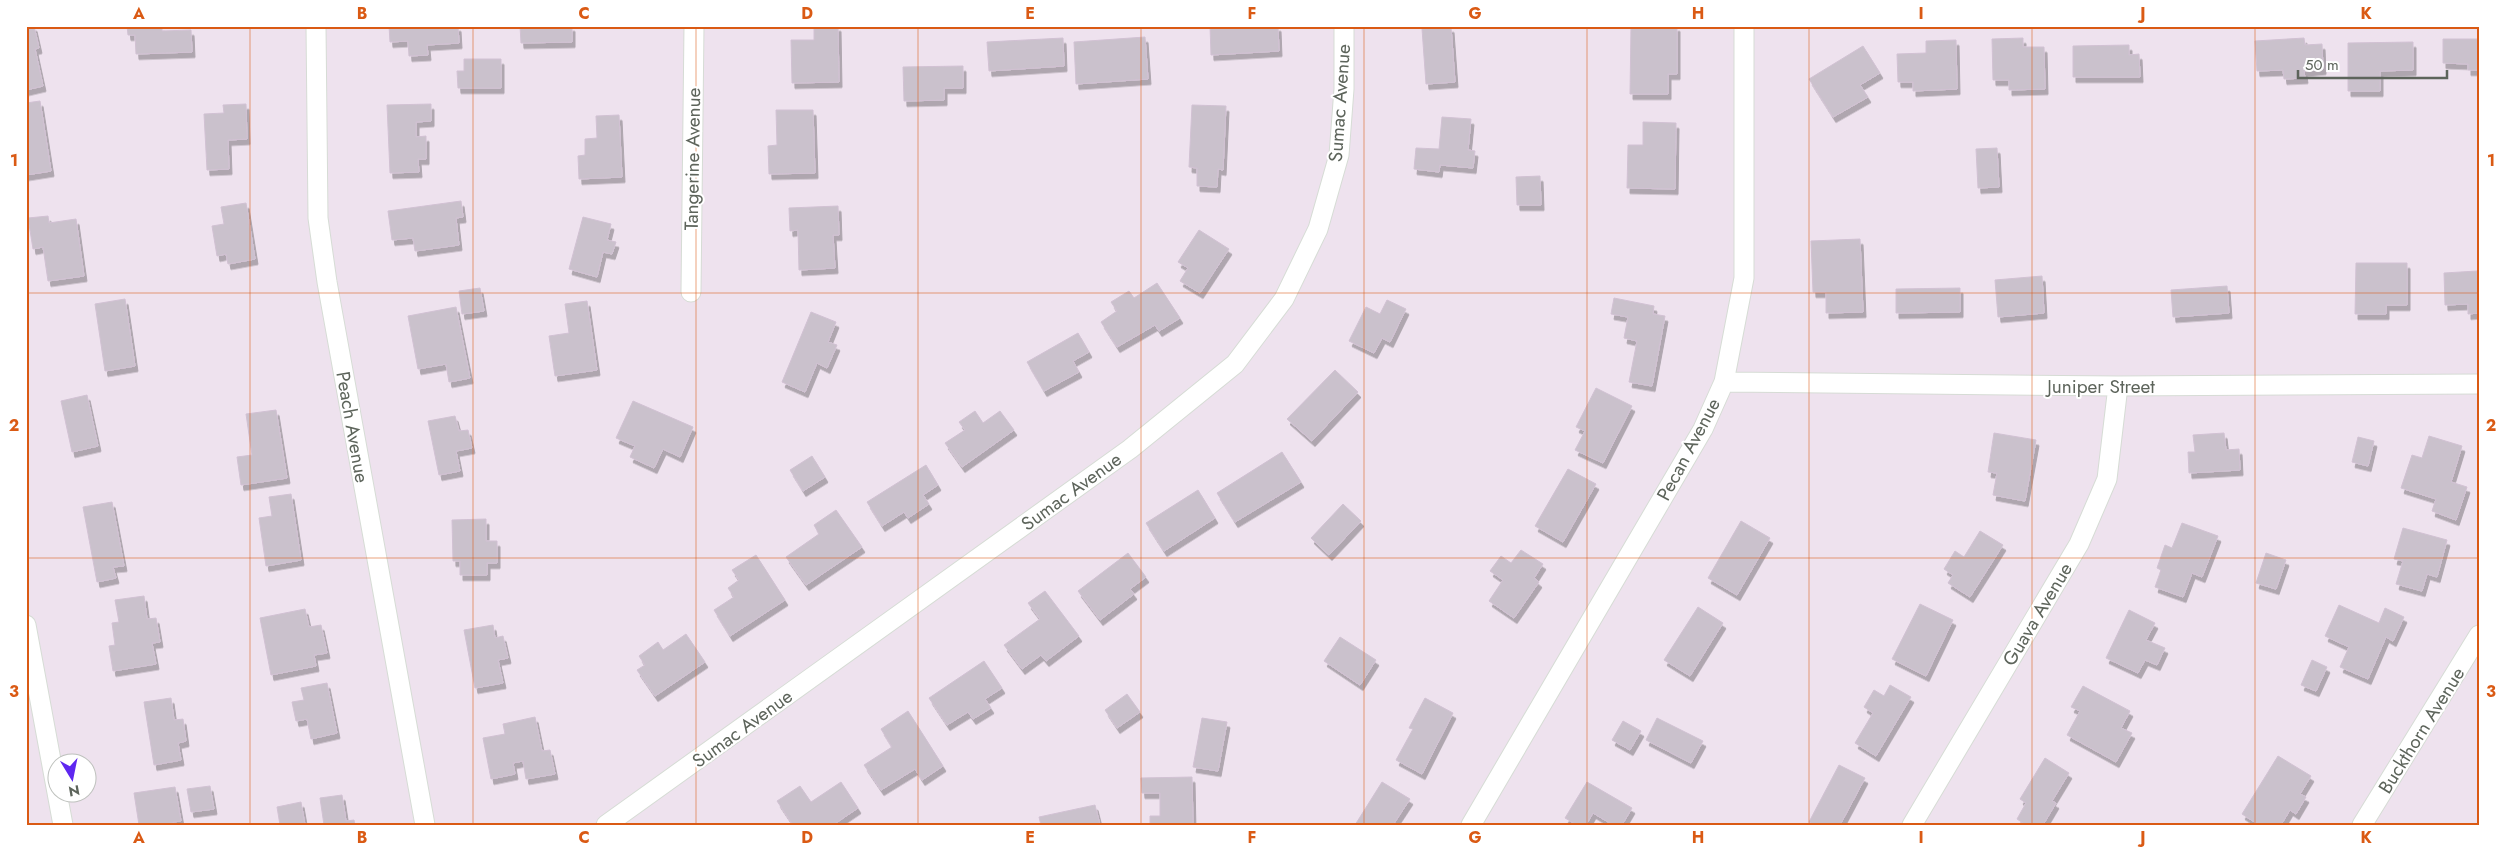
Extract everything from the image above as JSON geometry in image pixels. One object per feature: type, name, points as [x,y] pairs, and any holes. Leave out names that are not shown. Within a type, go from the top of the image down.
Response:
[{"type":"street","name":"Peach Avenue","points":[[316,26],[318,218],[327,282],[425,825]]},
{"type":"street","name":"Tangerine Avenue","points":[[691,292],[694,26]]},
{"type":"street","name":"Sumac Avenue","points":[[606,825],[1130,449],[1235,364],[1284,299],[1318,230],[1339,155],[1344,89],[1344,26]]},
{"type":"street","name":"Pecan Avenue","points":[[1470,825],[1703,429],[1724,382],[1744,278],[1744,26]]},
{"type":"street","name":"Juniper Street","points":[[1724,382],[2118,386],[2479,384]]},
{"type":"street","name":"Guava Avenue","points":[[1912,825],[2078,544],[2107,479],[2118,386]]},
{"type":"street","points":[[26,625],[63,825]]},
{"type":"street","name":"Buckthorn Avenue","points":[[2362,825],[2479,635]]},
{"type":"building","points":[[26,26],[34,26],[39,48],[35,49],[43,86],[26,90]]},
{"type":"building","points":[[127,26],[162,26],[162,31],[191,30],[192,52],[136,54],[135,35],[128,35]]},
{"type":"building","points":[[389,26],[458,26],[459,43],[427,45],[428,55],[409,56],[408,41],[390,42]]},
{"type":"building","points":[[520,26],[572,26],[572,42],[521,43]]},
{"type":"building","points":[[814,26],[838,26],[839,82],[792,83],[791,40],[814,40]]},
{"type":"building","points":[[1210,26],[1278,26],[1279,51],[1211,55]]},
{"type":"building","points":[[1631,26],[1677,26],[1677,74],[1668,74],[1668,94],[1630,94]]},
{"type":"building","points":[[1451,27],[1455,82],[1426,84],[1422,29]]},
{"type":"building","points":[[1145,37],[1148,79],[1076,84],[1074,42]]},
{"type":"building","points":[[1063,38],[1064,66],[989,71],[987,42]]},
{"type":"building","points":[[2023,38],[2023,47],[2044,47],[2045,89],[2009,90],[2009,80],[1993,80],[1992,39]]},
{"type":"building","points":[[2304,38],[2305,45],[2322,44],[2323,69],[2304,71],[2305,78],[2284,79],[2283,70],[2257,71],[2255,41]]},
{"type":"building","points":[[2443,39],[2479,39],[2479,70],[2468,70],[2468,64],[2443,63]]},
{"type":"building","points":[[1956,40],[1957,89],[1913,91],[1913,82],[1898,82],[1897,54],[1926,53],[1926,41]]},
{"type":"building","points":[[2413,42],[2413,70],[2380,71],[2380,91],[2348,91],[2348,43]]},
{"type":"building","points":[[2129,45],[2129,55],[2139,54],[2140,77],[2073,77],[2073,46]]},
{"type":"building","points":[[1863,46],[1880,73],[1860,85],[1868,97],[1833,117],[1809,79]]},
{"type":"building","points":[[464,59],[501,59],[501,88],[458,88],[457,71],[464,71]]},
{"type":"building","points":[[963,66],[963,88],[944,88],[944,100],[904,101],[903,67]]},
{"type":"building","points":[[40,101],[51,171],[26,175],[26,103]]},
{"type":"building","points":[[246,104],[247,139],[228,140],[229,169],[207,170],[204,114],[224,113],[223,105]]},
{"type":"building","points":[[431,104],[431,121],[416,122],[416,137],[426,136],[426,159],[418,159],[419,172],[390,173],[387,105]]},
{"type":"building","points":[[1192,105],[1226,106],[1223,170],[1218,169],[1217,187],[1197,186],[1197,168],[1189,167]]},
{"type":"building","points":[[776,110],[813,110],[815,173],[769,174],[768,146],[777,145]]},
{"type":"building","points":[[619,115],[622,177],[579,179],[578,156],[585,155],[585,139],[597,138],[596,116]]},
{"type":"building","points":[[1442,117],[1471,119],[1468,150],[1475,151],[1473,168],[1440,165],[1439,172],[1414,169],[1416,148],[1439,149]]},
{"type":"building","points":[[1643,122],[1676,123],[1675,189],[1627,188],[1628,145],[1643,145]]},
{"type":"building","points":[[1997,148],[1999,187],[1978,188],[1976,149]]},
{"type":"building","points":[[1540,176],[1541,205],[1517,205],[1516,177]]},
{"type":"building","points":[[461,201],[463,217],[456,218],[459,245],[415,251],[413,238],[392,240],[388,211]]},
{"type":"building","points":[[246,203],[255,259],[228,264],[226,254],[217,256],[212,226],[224,224],[221,207]]},
{"type":"building","points":[[838,206],[839,235],[833,235],[835,268],[799,270],[798,230],[790,231],[789,208]]},
{"type":"building","points":[[48,216],[49,223],[76,219],[84,276],[48,281],[43,247],[33,249],[28,218]]},
{"type":"building","points":[[583,217],[611,224],[607,240],[616,242],[612,254],[603,252],[597,277],[569,269]]},
{"type":"building","points":[[1199,230],[1229,249],[1200,293],[1180,281],[1188,268],[1178,262]]},
{"type":"building","points":[[1860,239],[1863,312],[1826,313],[1826,292],[1813,292],[1811,241]]},
{"type":"building","points":[[2356,263],[2407,263],[2407,305],[2386,305],[2386,314],[2355,314]]},
{"type":"building","points":[[2477,271],[2479,313],[2468,314],[2468,304],[2445,305],[2444,273]]},
{"type":"building","points":[[2042,276],[2044,313],[1998,317],[1995,280]]},
{"type":"building","points":[[1157,283],[1180,318],[1159,331],[1155,325],[1117,347],[1101,322],[1117,311],[1111,302],[1129,291],[1134,298]]},
{"type":"building","points":[[2227,286],[2229,313],[2173,317],[2171,290]]},
{"type":"building","points":[[480,288],[484,311],[462,314],[459,291]]},
{"type":"building","points":[[1960,288],[1960,312],[1896,313],[1896,289]]},
{"type":"building","points":[[1614,298],[1654,306],[1653,314],[1665,316],[1652,386],[1629,382],[1637,341],[1624,338],[1628,317],[1611,314]]},
{"type":"building","points":[[125,299],[135,366],[105,371],[95,304]]},
{"type":"building","points":[[1387,300],[1406,309],[1390,342],[1382,338],[1374,353],[1349,341],[1366,307],[1380,314]]},
{"type":"building","points":[[587,301],[597,370],[555,376],[549,336],[569,333],[565,304]]},
{"type":"building","points":[[456,307],[470,378],[449,382],[446,364],[418,369],[408,316]]},
{"type":"building","points":[[811,312],[836,322],[828,342],[837,345],[827,368],[817,363],[805,392],[782,382]]},
{"type":"building","points":[[1078,333],[1089,352],[1073,361],[1079,372],[1044,391],[1027,362]]},
{"type":"building","points":[[1335,370],[1358,392],[1312,441],[1287,419]]},
{"type":"building","points":[[1596,388],[1632,406],[1603,463],[1575,450],[1585,431],[1576,427]]},
{"type":"building","points":[[87,395],[98,446],[72,452],[61,401]]},
{"type":"building","points":[[633,401],[693,427],[680,457],[663,449],[654,468],[630,457],[635,446],[616,438]]},
{"type":"building","points":[[276,410],[287,478],[241,485],[237,457],[252,455],[246,414]]},
{"type":"building","points":[[975,411],[983,423],[1000,411],[1014,430],[962,467],[945,443],[965,430],[959,422]]},
{"type":"building","points":[[455,416],[459,431],[468,430],[472,448],[456,451],[460,471],[439,475],[428,421]]},
{"type":"building","points":[[1994,433],[2036,440],[2025,501],[1993,495],[1997,473],[1988,472]]},
{"type":"building","points":[[2224,433],[2226,450],[2239,449],[2240,470],[2189,473],[2188,452],[2195,452],[2193,435]]},
{"type":"building","points":[[2429,436],[2462,446],[2451,482],[2467,487],[2456,520],[2432,511],[2436,499],[2401,488],[2412,455],[2422,458]]},
{"type":"building","points":[[2358,437],[2374,441],[2368,466],[2352,462]]},
{"type":"building","points":[[1282,452],[1301,482],[1235,522],[1217,493]]},
{"type":"building","points":[[812,456],[825,477],[803,491],[790,470]]},
{"type":"building","points":[[926,465],[938,485],[923,495],[929,504],[908,518],[904,512],[882,526],[867,502]]},
{"type":"building","points":[[1568,469],[1596,484],[1563,542],[1535,526]]},
{"type":"building","points":[[1198,490],[1215,518],[1164,551],[1146,523]]},
{"type":"building","points":[[291,494],[301,560],[266,566],[259,518],[272,516],[269,497]]},
{"type":"building","points":[[112,502],[124,566],[113,567],[116,578],[97,582],[83,507]]},
{"type":"building","points":[[1343,504],[1361,521],[1329,555],[1311,538]]},
{"type":"building","points":[[836,510],[862,547],[806,585],[786,557],[819,534],[814,525]]},
{"type":"building","points":[[486,519],[486,541],[497,541],[497,563],[487,563],[487,575],[460,575],[460,561],[453,561],[452,520]]},
{"type":"building","points":[[1741,521],[1770,538],[1737,595],[1708,578]]},
{"type":"building","points":[[2182,523],[2218,536],[2202,577],[2192,573],[2183,597],[2155,587],[2161,570],[2157,568],[2165,545],[2172,548]]},
{"type":"building","points":[[2403,528],[2447,540],[2437,577],[2427,574],[2422,591],[2396,584],[2403,561],[2394,559]]},
{"type":"building","points":[[1980,531],[2003,545],[1970,597],[1948,583],[1953,575],[1944,569],[1955,551],[1964,557]]},
{"type":"building","points":[[1521,550],[1543,564],[1534,578],[1539,582],[1514,618],[1489,601],[1503,580],[1490,571],[1501,556],[1511,563]]},
{"type":"building","points":[[1128,553],[1146,577],[1130,589],[1134,594],[1100,620],[1078,591]]},
{"type":"building","points":[[2266,553],[2286,560],[2276,589],[2256,583]]},
{"type":"building","points":[[756,555],[785,600],[730,636],[714,610],[734,597],[728,588],[739,580],[732,570]]},
{"type":"building","points":[[1045,591],[1079,636],[1046,661],[1041,655],[1022,669],[1004,645],[1040,619],[1028,603]]},
{"type":"building","points":[[144,596],[147,619],[156,618],[160,642],[152,643],[156,664],[113,671],[109,646],[115,645],[112,623],[119,622],[115,600]]},
{"type":"building","points":[[1920,604],[1953,620],[1926,676],[1892,659]]},
{"type":"building","points":[[2339,605],[2379,623],[2385,608],[2404,617],[2393,641],[2386,637],[2368,679],[2340,667],[2349,647],[2325,636]]},
{"type":"building","points":[[1698,607],[1723,623],[1690,676],[1664,660]]},
{"type":"building","points":[[305,609],[309,627],[321,625],[327,653],[314,655],[316,666],[271,675],[260,618]]},
{"type":"building","points":[[2129,610],[2155,623],[2146,640],[2165,648],[2157,665],[2145,660],[2138,673],[2106,658]]},
{"type":"building","points":[[493,625],[495,638],[503,636],[508,658],[498,660],[503,683],[475,688],[464,630]]},
{"type":"building","points":[[686,634],[705,662],[655,696],[637,670],[645,665],[639,656],[658,642],[663,650]]},
{"type":"building","points":[[1340,637],[1376,660],[1360,685],[1324,661]]},
{"type":"building","points":[[2312,660],[2327,667],[2316,691],[2301,685]]},
{"type":"building","points":[[984,661],[1002,688],[985,699],[991,708],[973,719],[968,712],[947,725],[929,698]]},
{"type":"building","points":[[327,683],[337,733],[311,739],[307,719],[296,721],[292,702],[304,700],[301,688]]},
{"type":"building","points":[[1890,685],[1911,697],[1876,756],[1855,743],[1873,713],[1864,707],[1874,690],[1884,696]]},
{"type":"building","points":[[2083,686],[2130,711],[2121,728],[2132,733],[2116,762],[2067,735],[2080,711],[2071,707]]},
{"type":"building","points":[[1127,694],[1140,712],[1117,728],[1105,710]]},
{"type":"building","points":[[171,698],[174,720],[183,719],[186,741],[178,743],[181,760],[154,765],[144,702]]},
{"type":"building","points":[[1425,698],[1453,713],[1422,774],[1396,760],[1413,729],[1409,728]]},
{"type":"building","points":[[908,711],[943,766],[922,780],[915,769],[881,790],[864,765],[892,747],[881,729]]},
{"type":"building","points":[[535,717],[542,751],[550,750],[555,774],[526,779],[523,761],[513,763],[515,774],[491,779],[483,738],[505,734],[503,724]]},
{"type":"building","points":[[1202,718],[1227,722],[1218,771],[1193,767]]},
{"type":"building","points":[[1657,718],[1703,741],[1691,763],[1646,740]]},
{"type":"building","points":[[1623,721],[1641,731],[1630,750],[1612,740]]},
{"type":"building","points":[[2278,756],[2311,776],[2300,794],[2306,797],[2296,814],[2290,810],[2281,825],[2259,825],[2242,814]]},
{"type":"building","points":[[2045,758],[2069,773],[2052,801],[2056,803],[2043,825],[2026,825],[2017,819],[2026,803],[2020,799]]},
{"type":"building","points":[[1839,765],[1865,778],[1840,825],[1815,825],[1809,822]]},
{"type":"building","points":[[1192,777],[1193,825],[1150,825],[1150,816],[1160,816],[1160,793],[1142,793],[1141,778]]},
{"type":"building","points":[[841,782],[858,808],[833,825],[793,825],[777,801],[800,786],[811,802]]},
{"type":"building","points":[[1382,782],[1410,799],[1393,825],[1355,825]]},
{"type":"building","points":[[1587,782],[1632,808],[1622,825],[1613,825],[1593,813],[1586,825],[1577,825],[1565,818]]},
{"type":"building","points":[[210,786],[214,809],[191,812],[187,789]]},
{"type":"building","points":[[175,787],[181,821],[173,822],[173,825],[139,825],[134,793]]},
{"type":"building","points":[[342,795],[346,821],[354,820],[355,825],[324,825],[320,798]]},
{"type":"building","points":[[301,802],[305,825],[280,825],[277,807]]},
{"type":"building","points":[[1095,805],[1100,825],[1041,825],[1039,817]]}]
